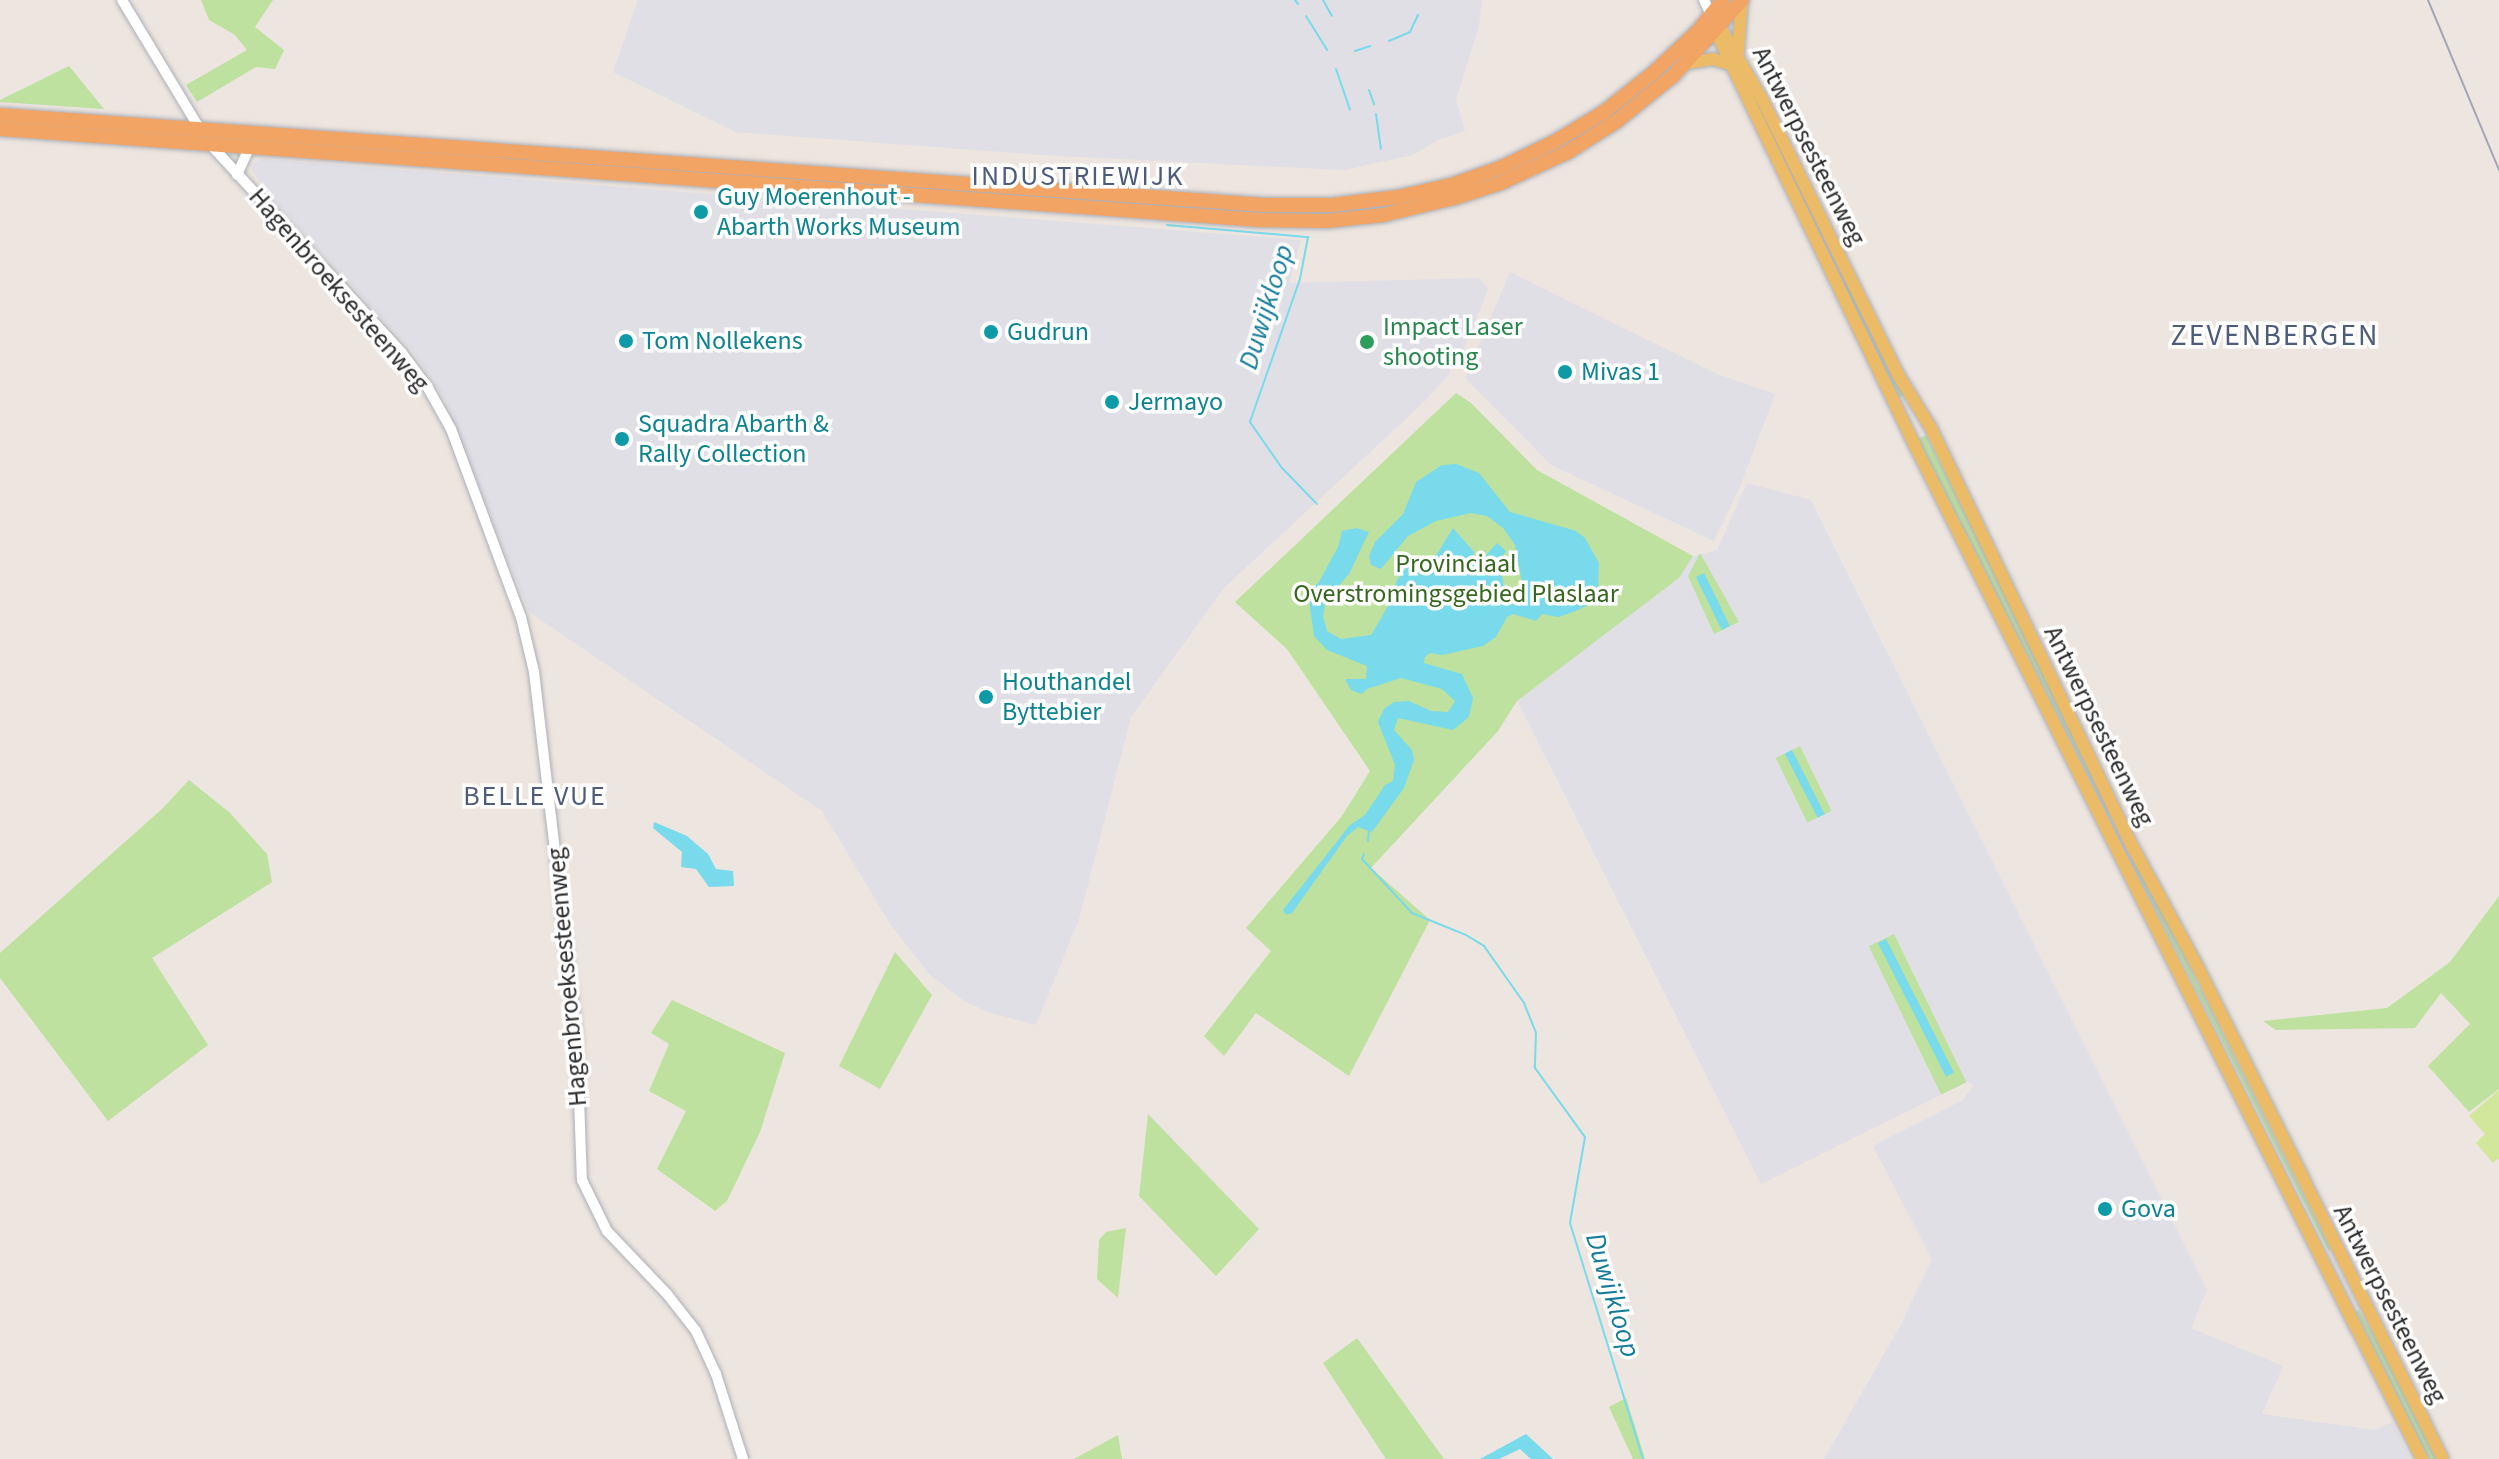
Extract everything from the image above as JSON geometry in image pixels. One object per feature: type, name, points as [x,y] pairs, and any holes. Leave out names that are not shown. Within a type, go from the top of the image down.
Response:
[{"type":"highway","points":[[0,115],[1265,205],[1332,205],[1428,191],[1528,155],[1581,127],[1629,93],[1683,46],[1716,25],[1723,0]]},
{"type":"highway","points":[[0,129],[1260,220],[1327,221],[1413,209],[1482,190],[1525,173],[1617,121],[1688,63],[1716,25],[1742,0]]},
{"type":"main road","points":[[1688,63],[1733,59],[1742,0]]},
{"type":"main road","name":"Antwerpsesteenweg","points":[[1716,25],[1850,276],[1899,376],[1931,428],[2129,839],[2342,1252],[2443,1459]]},
{"type":"main road","name":"Antwerpsesteenweg","points":[[1733,59],[1741,89],[1912,437],[2422,1459]]},
{"type":"main road","points":[[1837,281],[1843,273],[1850,276]]},
{"type":"main road","points":[[1912,437],[1916,423],[1931,428]]},
{"type":"main road","points":[[2317,1251],[2331,1264],[2338,1261],[2342,1252]]},
{"type":"main road","points":[[2334,1282],[2348,1282],[2367,1322],[2394,1362]]},
{"type":"street","name":"Hagenbroeksesteenweg","points":[[122,0],[210,144],[402,353],[428,388],[451,429],[521,617],[534,672],[577,1040],[582,1180],[595,1213],[607,1231],[667,1294],[696,1331],[716,1374],[743,1459]]},
{"type":"street","name":"Antwerpsesteenweg","points":[[1704,0],[1716,25]]},
{"type":"street","points":[[172,126],[187,104]]},
{"type":"street","points":[[237,175],[249,148]]},
{"type":"shaded area","points":[[638,0],[1482,0],[1479,26],[1456,99],[1465,131],[1438,140],[1413,155],[1344,170],[1041,155],[736,132],[613,72]]},
{"type":"shaded area","points":[[262,159],[1301,240],[1289,283],[1480,278],[1488,289],[1466,345],[1448,375],[1425,401],[1224,588],[1131,717],[1079,919],[1036,1025],[991,1013],[964,1001],[930,975],[890,924],[822,811],[529,612],[444,398],[414,353],[272,199],[252,170],[253,164]]},
{"type":"shaded area","points":[[1510,272],[1717,374],[1775,394],[1740,487],[1714,541],[1551,465],[1465,378]]},
{"type":"shaded area","points":[[1747,483],[1811,500],[2207,1290],[2191,1328],[2283,1366],[2262,1414],[2375,1430],[2392,1422],[2410,1459],[1824,1459],[1899,1328],[1932,1259],[1873,1146],[1963,1100],[1974,1085],[1967,1082],[1761,1184],[1517,701],[1679,578],[1693,556],[1717,550]]},
{"type":"green space","points":[[201,0],[273,0],[255,27],[284,50],[275,69],[256,67],[197,102],[186,85],[247,50],[235,35],[209,20]]},
{"type":"green space","points":[[69,66],[104,109],[0,102],[0,100]]},
{"type":"green space","points":[[1847,279],[1906,394],[1899,398],[1841,281]]},
{"type":"green space","name":"Provinciaal Overstromingsgebied Plaslaar","points":[[1456,393],[1471,403],[1537,470],[1693,556],[1679,578],[1517,701],[1498,731],[1371,868],[1430,920],[1349,1076],[1256,1013],[1224,1056],[1204,1036],[1271,951],[1246,928],[1342,816],[1370,771],[1287,649],[1235,602]]},
{"type":"green space","points":[[1926,435],[2114,813],[2108,815],[1918,439]]},
{"type":"green space","points":[[1700,553],[1739,622],[1714,634],[1688,576]]},
{"type":"green space","points":[[1800,746],[1832,811],[1807,823],[1776,758]]},
{"type":"green space","points":[[189,780],[229,812],[267,854],[272,882],[152,958],[208,1045],[108,1121],[0,978],[0,953],[162,809]]},
{"type":"green space","points":[[2135,857],[2330,1248],[2329,1252],[2130,860]]},
{"type":"green space","points":[[2499,896],[2499,1089],[2469,1112],[2428,1066],[2470,1024],[2441,993],[2415,1028],[2276,1030],[2263,1021],[2387,1008],[2450,962]]},
{"type":"green space","points":[[1894,934],[1966,1082],[1941,1095],[1869,946]]},
{"type":"green space","points":[[895,952],[932,995],[880,1089],[839,1066]]},
{"type":"green space","points":[[672,1000],[785,1053],[760,1132],[727,1201],[715,1211],[657,1169],[686,1111],[649,1091],[669,1044],[651,1033]]},
{"type":"green space","points":[[2499,1090],[2499,1158],[2493,1163],[2476,1143],[2485,1134],[2469,1116]]},
{"type":"green space","points":[[1148,1114],[1259,1229],[1216,1276],[1139,1196]]},
{"type":"green space","points":[[1126,1228],[1118,1298],[1097,1279],[1099,1240],[1106,1232]]},
{"type":"green space","points":[[2359,1310],[2436,1459],[2429,1459],[2356,1312]]},
{"type":"green space","points":[[1357,1338],[1444,1459],[1386,1459],[1323,1363]]},
{"type":"green space","points":[[1626,1398],[1645,1459],[1633,1459],[1609,1407]]},
{"type":"green space","points":[[1118,1435],[1122,1459],[1074,1459]]},
{"type":"water","points":[[1456,464],[1479,473],[1510,512],[1576,531],[1585,538],[1599,563],[1598,588],[1590,604],[1576,611],[1558,617],[1542,614],[1536,621],[1513,614],[1507,617],[1496,637],[1483,646],[1442,655],[1430,653],[1425,657],[1424,663],[1462,674],[1473,698],[1469,717],[1453,730],[1398,718],[1394,730],[1412,750],[1414,760],[1404,788],[1372,832],[1358,827],[1347,836],[1292,913],[1286,915],[1283,910],[1350,825],[1365,815],[1385,785],[1393,781],[1395,765],[1378,722],[1384,709],[1394,702],[1409,701],[1431,711],[1448,712],[1455,701],[1442,689],[1401,678],[1367,689],[1362,694],[1351,690],[1345,679],[1366,679],[1367,666],[1327,650],[1314,636],[1308,592],[1319,582],[1338,547],[1342,531],[1356,528],[1369,532],[1349,574],[1326,600],[1323,616],[1327,631],[1341,639],[1371,635],[1391,601],[1397,580],[1406,568],[1437,554],[1453,528],[1474,552],[1473,562],[1479,563],[1497,543],[1506,551],[1499,562],[1507,599],[1513,601],[1524,594],[1515,545],[1503,528],[1487,516],[1471,513],[1436,521],[1408,536],[1381,569],[1371,565],[1369,556],[1375,542],[1403,514],[1416,482],[1442,465]]},
{"type":"water","points":[[1704,573],[1730,626],[1722,630],[1696,577]]},
{"type":"water","points":[[1792,750],[1825,814],[1818,818],[1785,754]]},
{"type":"water","points":[[654,822],[687,836],[708,854],[716,869],[733,871],[734,886],[709,887],[696,869],[681,867],[682,852],[653,828]]},
{"type":"water","points":[[1886,939],[1954,1073],[1946,1077],[1878,943]]},
{"type":"water","points":[[1526,1434],[1553,1459],[1531,1459],[1520,1449],[1499,1459],[1480,1459]]},
{"type":"waterway","points":[[1295,0],[1298,4]]},
{"type":"waterway","points":[[1323,0],[1332,16]]},
{"type":"waterway","points":[[1389,41],[1410,32],[1418,15]]},
{"type":"waterway","points":[[1306,16],[1327,50]]},
{"type":"waterway","points":[[1355,51],[1370,46]]},
{"type":"waterway","points":[[1336,69],[1350,110]]},
{"type":"waterway","points":[[1369,90],[1374,104]]},
{"type":"waterway","points":[[1376,114],[1381,149]]},
{"type":"waterway","name":"Duwijkloop","points":[[1167,225],[1308,237],[1300,279],[1250,422],[1282,468],[1317,504]]},
{"type":"waterway","name":"Duwijkloop","points":[[1368,841],[1369,830]]},
{"type":"waterway","name":"Duwijkloop","points":[[1364,854],[1362,859],[1412,913],[1466,935],[1484,946],[1524,1003],[1536,1033],[1535,1068],[1585,1137],[1570,1223],[1643,1459]]},
{"type":"railway","points":[[2428,0],[2499,170]]},
{"type":"place","name":"Guy Moerenhout - Abarth Works Museum","points":[[701,212]]},
{"type":"place","name":"Gudrun","points":[[991,332]]},
{"type":"place","name":"Tom Nollekens","points":[[626,341]]},
{"type":"place","name":"Impact Laser shooting","points":[[1367,342]]},
{"type":"place","name":"Mivas 1","points":[[1565,372]]},
{"type":"place","name":"Jermayo","points":[[1112,402]]},
{"type":"place","name":"Squadra Abarth & Rally Collection","points":[[622,439]]},
{"type":"place","name":"Houthandel Byttebier","points":[[986,697]]},
{"type":"place","name":"Gova","points":[[2105,1209]]},
{"type":"district","name":"INDUSTRIEWIJK","points":[[1078,176]]},
{"type":"district","name":"ZEVENBERGEN","points":[[2275,336]]},
{"type":"district","name":"BELLE VUE","points":[[535,796]]}]
